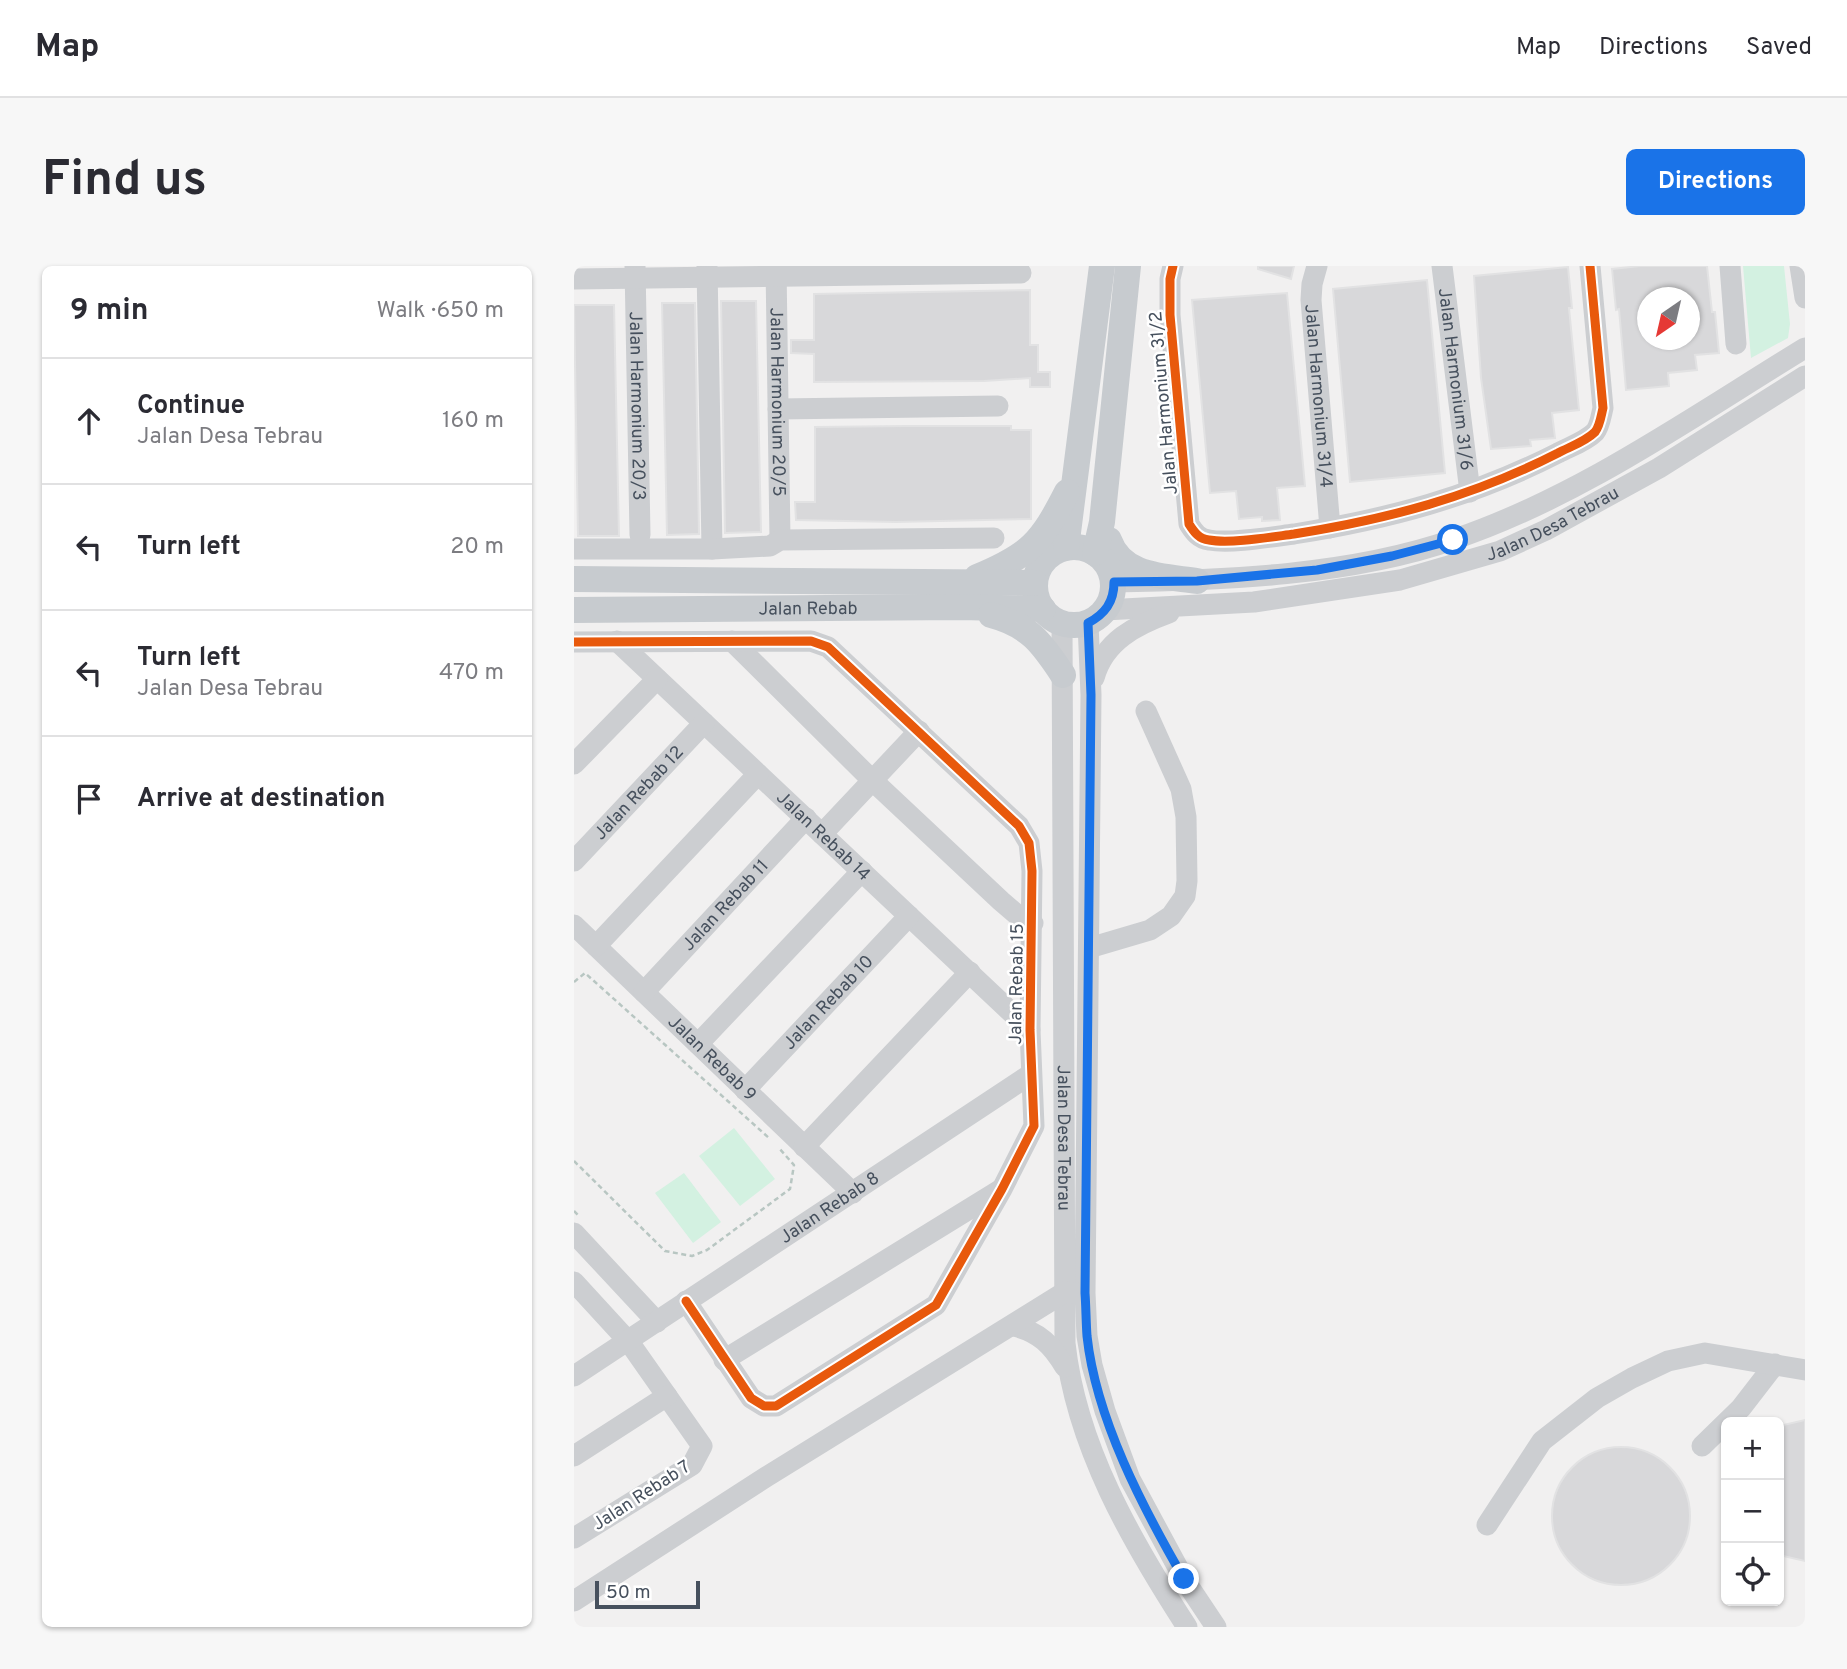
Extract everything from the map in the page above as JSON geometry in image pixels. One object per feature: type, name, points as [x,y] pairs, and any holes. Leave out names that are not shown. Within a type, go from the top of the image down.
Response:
[{"type":"main road","points":[[1066,548],[1102,266]]},
{"type":"main road","points":[[1095,553],[1102,522],[1128,266]]},
{"type":"main road","points":[[964,595],[1028,551],[1047,530],[1074,479]]},
{"type":"main road","points":[[1102,522],[1112,549],[1130,567],[1153,574],[1197,581]]},
{"type":"main road","points":[[1066,548],[1086,548],[1095,553],[1107,565],[1114,582],[1114,592],[1074,616],[1038,601],[1035,583],[1045,560],[1058,550],[1066,548]]},
{"type":"main road","points":[[574,579],[964,595],[1035,583]]},
{"type":"main road","points":[[964,595],[1028,631],[1045,648],[1063,675]]},
{"type":"main road","name":"Jalan Rebab","points":[[574,610],[964,595],[1074,616]]},
{"type":"street","name":"Jalan Harmonium 31/2","points":[[1172,266],[1170,315],[1189,524],[1196,535],[1207,540],[1262,538],[1330,528]]},
{"type":"street","name":"Jalan Harmonium 31/4","points":[[1317,266],[1311,300],[1330,528]]},
{"type":"street","name":"Jalan Harmonium 31/6","points":[[1442,266],[1470,492]]},
{"type":"street","points":[[1330,528],[1416,510],[1470,492],[1532,466],[1588,438],[1597,430],[1603,408],[1590,266]]},
{"type":"street","points":[[1730,266],[1736,344]]},
{"type":"street","points":[[1800,266],[1805,298]]},
{"type":"street","name":"Jalan Harmonium 20/5","points":[[776,271],[780,540]]},
{"type":"street","points":[[574,279],[636,272],[1021,273]]},
{"type":"street","name":"Jalan Harmonium 20/3","points":[[636,272],[640,535]]},
{"type":"street","points":[[707,272],[712,549]]},
{"type":"street","name":"Jalan Desa Tebrau","points":[[1114,582],[1197,581],[1317,570],[1392,556],[1465,536],[1512,517],[1585,481],[1805,348]]},
{"type":"street","name":"Jalan Desa Tebrau","points":[[1074,616],[1254,602],[1400,580],[1500,551],[1546,530],[1659,468],[1805,376]]},
{"type":"street","points":[[778,409],[998,406]]},
{"type":"street","points":[[574,550],[712,549],[770,546],[780,540],[995,538]]},
{"type":"street","points":[[1091,695],[1098,664],[1111,646],[1149,620],[1188,606]]},
{"type":"street","name":"Jalan Desa Tebrau","points":[[1074,616],[1063,675],[1075,1293],[1105,1411],[1130,1479],[1184,1579],[1216,1627]]},
{"type":"street","name":"Jalan Desa Tebrau","points":[[1074,616],[1091,695],[1088,948],[1075,1293],[1065,1343],[1068,1372],[1074,1397],[1109,1492],[1164,1592],[1187,1627]]},
{"type":"street","name":"Jalan Rebab 14","points":[[617,641],[1030,1030]]},
{"type":"street","points":[[732,641],[872,780],[1001,901],[1033,923]]},
{"type":"street","name":"Jalan Rebab 15","points":[[582,642],[811,641],[828,647],[1019,826],[1029,843],[1033,923],[1030,1030],[1034,1126],[1002,1189],[936,1305],[776,1406],[764,1406],[751,1398],[686,1301]]},
{"type":"street","points":[[574,659],[582,642]]},
{"type":"street","points":[[574,764],[657,678]]},
{"type":"street","points":[[1088,948],[1150,930],[1171,916],[1185,896],[1186,817],[1181,789],[1146,711]]},
{"type":"street","name":"Jalan Rebab 12","points":[[574,861],[704,723]]},
{"type":"street","points":[[822,834],[919,731]]},
{"type":"street","points":[[596,946],[758,774]]},
{"type":"street","name":"Jalan Rebab 11","points":[[644,992],[806,818]]},
{"type":"street","points":[[698,1044],[862,871]]},
{"type":"street","name":"Jalan Rebab 10","points":[[746,1090],[909,915]]},
{"type":"street","name":"Jalan Rebab 9","points":[[574,925],[853,1193]]},
{"type":"street","points":[[804,1147],[970,972]]},
{"type":"street","name":"Jalan Rebab 8","points":[[574,1376],[1031,1074]]},
{"type":"street","points":[[724,1360],[1002,1189]]},
{"type":"street","points":[[574,1233],[657,1322]]},
{"type":"street","points":[[574,1282],[629,1342],[667,1396],[574,1456]]},
{"type":"street","points":[[574,1601],[766,1477],[1014,1326],[1075,1293]]},
{"type":"street","points":[[1014,1326],[1028,1329],[1041,1337],[1052,1347],[1068,1372]]},
{"type":"street","points":[[1487,1525],[1542,1441],[1597,1398],[1632,1378],[1668,1361],[1705,1353],[1805,1370]]},
{"type":"street","points":[[1702,1446],[1741,1408],[1775,1364]]},
{"type":"street","name":"Jalan Rebab 7","points":[[574,1538],[692,1465],[702,1446],[667,1396]]},
{"type":"path","points":[[574,982],[585,973],[777,1146],[794,1165],[790,1189],[707,1250],[692,1256],[665,1251],[574,1161]]},
{"type":"green space","points":[[1743,266],[1784,266],[1790,324],[1788,338],[1751,358]]},
{"type":"green space","points":[[734,1128],[775,1179],[740,1206],[699,1156]]},
{"type":"green space","points":[[684,1173],[721,1222],[693,1243],[655,1193]]},
{"type":"building","points":[[1258,266],[1294,266],[1291,279],[1258,269]]},
{"type":"building","points":[[1640,266],[1707,266],[1719,353],[1695,355],[1697,370],[1668,373],[1669,386],[1626,390],[1619,309],[1616,310],[1612,269]]},
{"type":"building","points":[[1568,267],[1572,308],[1569,308],[1579,410],[1552,413],[1555,438],[1530,440],[1531,446],[1491,449],[1481,378],[1474,276]]},
{"type":"building","points":[[1427,280],[1445,473],[1350,482],[1333,289]]},
{"type":"building","points":[[1030,290],[1030,345],[1038,345],[1038,372],[1050,372],[1050,387],[1030,387],[1030,378],[984,381],[814,382],[814,354],[791,353],[791,340],[814,340],[814,294]]},
{"type":"building","points":[[1287,293],[1305,486],[1277,488],[1280,520],[1262,521],[1262,517],[1239,519],[1236,491],[1210,493],[1192,300]]},
{"type":"building","points":[[721,301],[756,301],[761,532],[725,533]]},
{"type":"building","points":[[662,303],[695,303],[699,534],[667,535]]},
{"type":"building","points":[[574,305],[614,305],[619,536],[578,536]]},
{"type":"building","points":[[1011,426],[1011,430],[1031,430],[1031,519],[896,522],[796,520],[795,502],[815,502],[815,427]]},
{"type":"building","points":[[1805,1420],[1805,1561],[1784,1556],[1784,1425]]},
{"type":"building","points":[[1621,1447],[1647,1452],[1670,1467],[1685,1490],[1690,1516],[1685,1542],[1670,1565],[1647,1580],[1621,1585],[1595,1580],[1572,1565],[1557,1542],[1552,1516],[1557,1490],[1572,1467],[1595,1452]]},
{"type":"cycle path","points":[[1173,266],[1170,279],[1170,315],[1189,524],[1202,538],[1228,541],[1329,528],[1429,504],[1494,482],[1591,436],[1598,427],[1603,408],[1590,266]]},
{"type":"cycle path","points":[[574,642],[811,641],[828,647],[1019,826],[1029,843],[1032,871],[1030,1030],[1034,1126],[1002,1189],[936,1305],[776,1406],[764,1406],[751,1398],[686,1301]]},
{"type":"route","points":[[1184,1579],[1130,1479],[1105,1411],[1087,1336],[1085,1293],[1091,695],[1088,623],[1097,618],[1111,602],[1114,582],[1197,581],[1317,570],[1392,556],[1453,540]]}]
